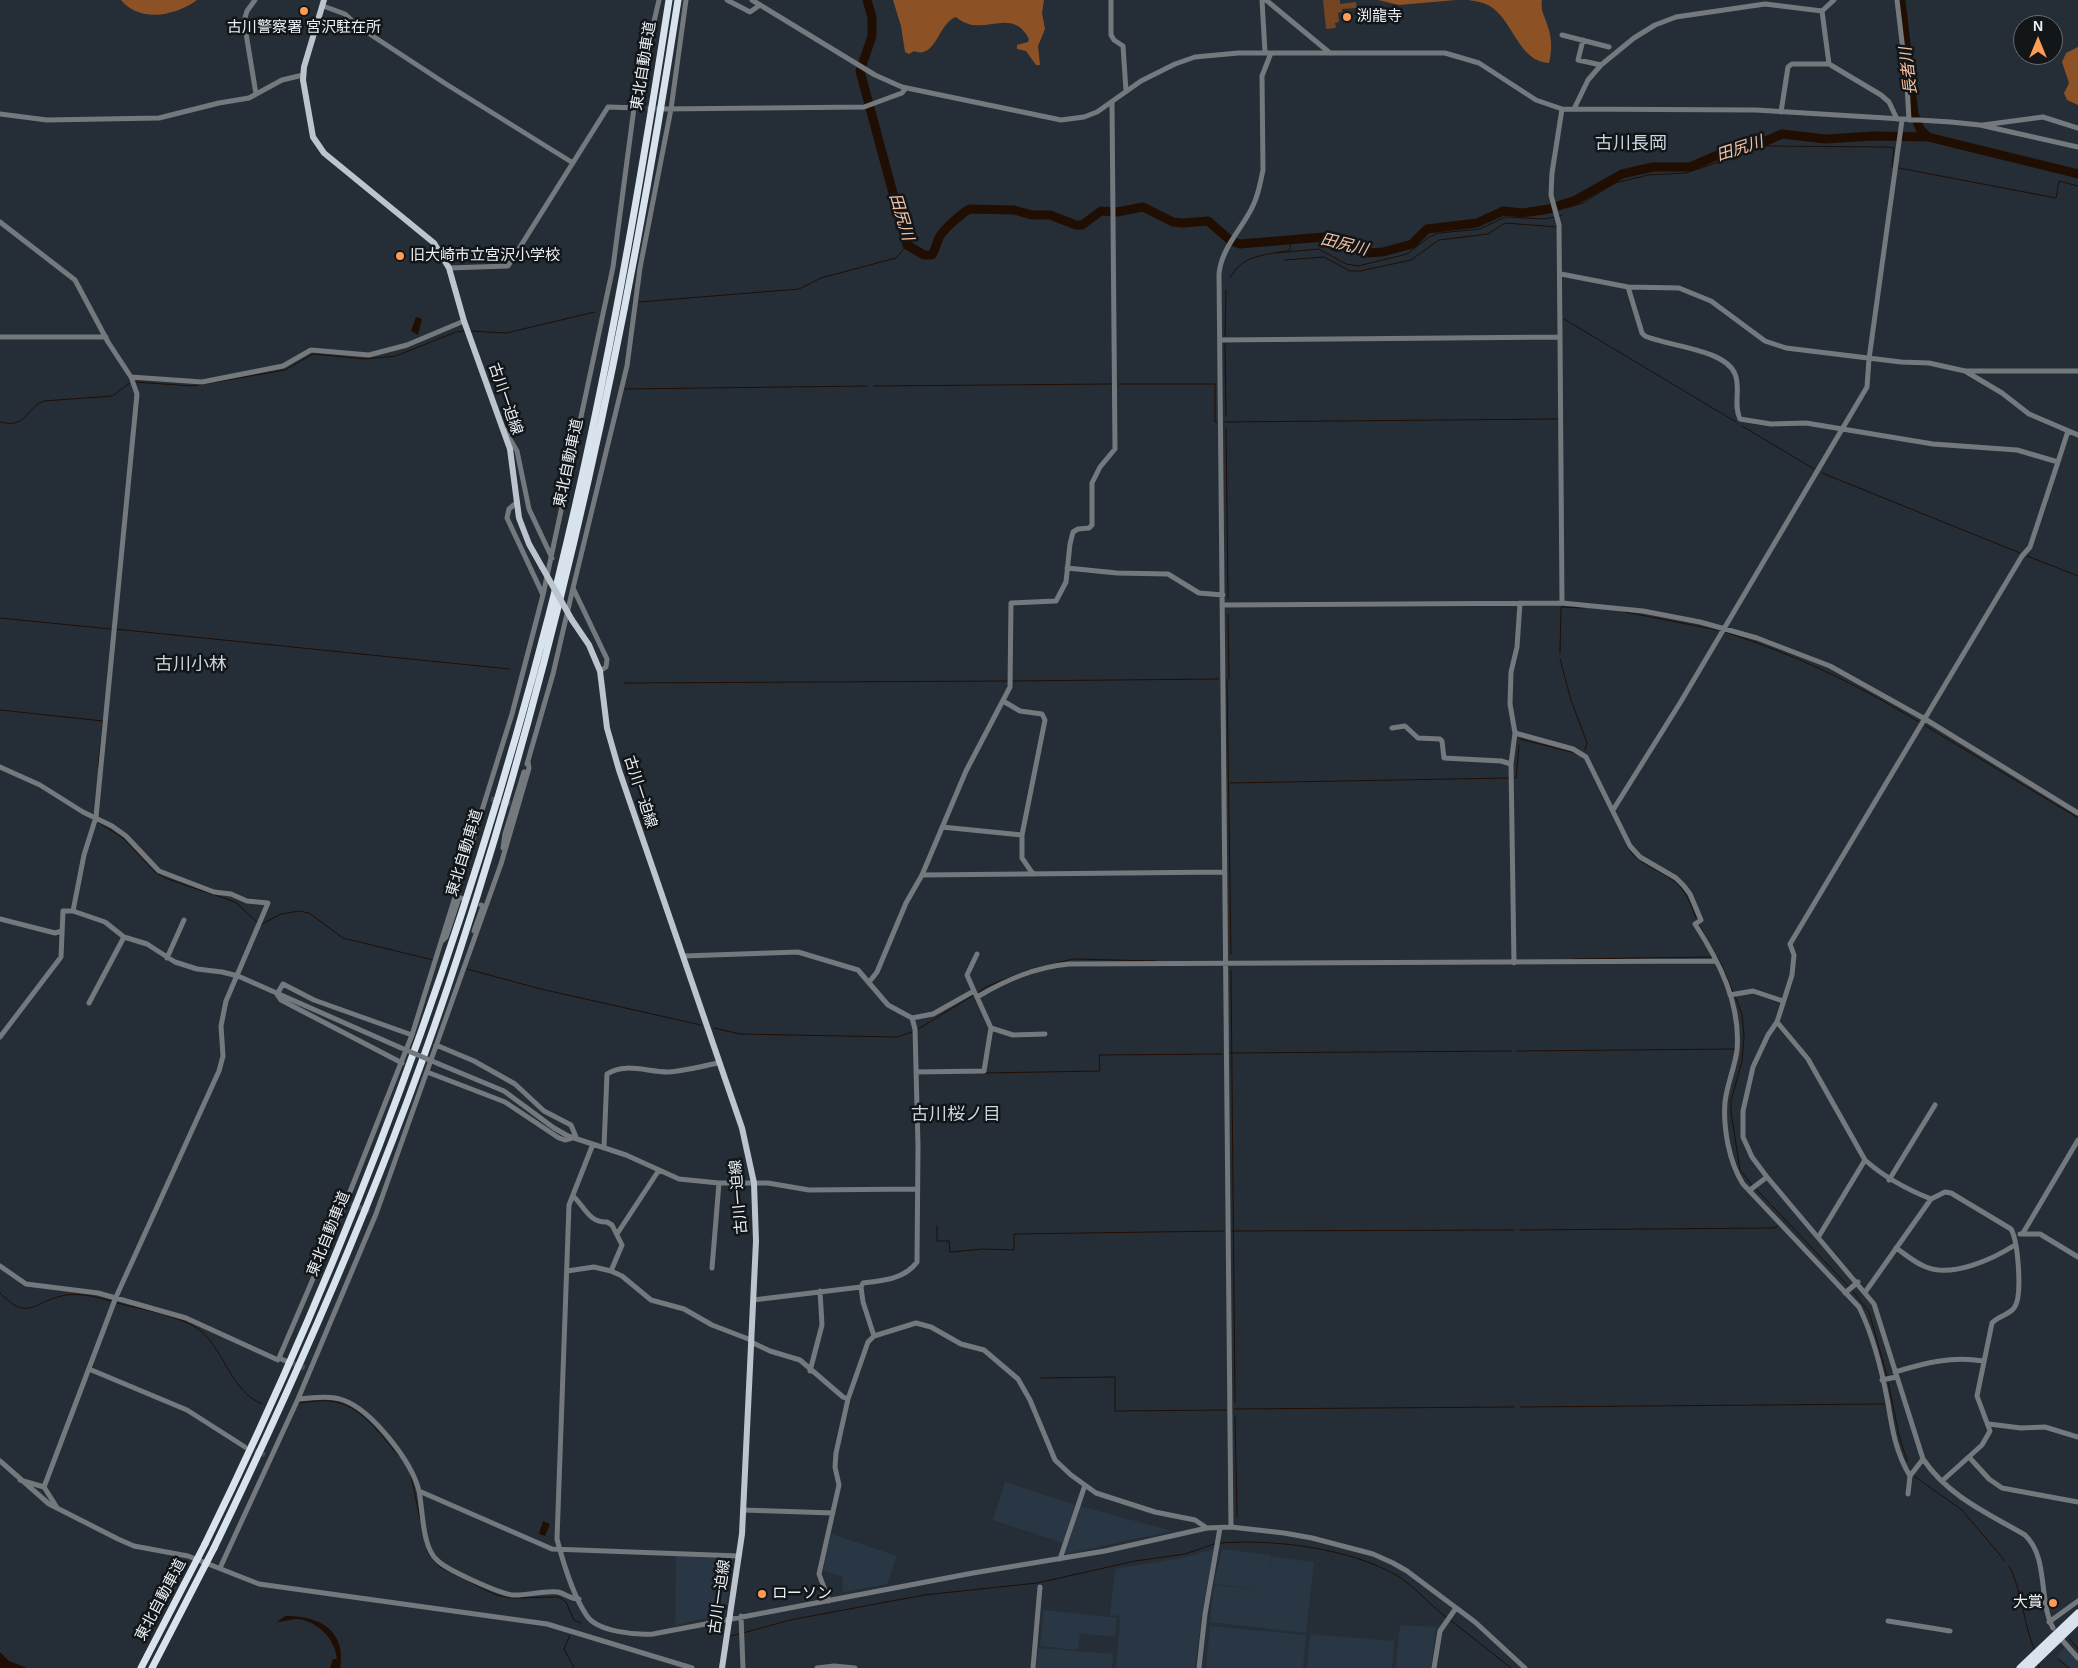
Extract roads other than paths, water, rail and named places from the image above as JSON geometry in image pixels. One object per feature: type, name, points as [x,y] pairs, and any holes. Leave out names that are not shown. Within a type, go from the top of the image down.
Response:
[{"type":"highway","name":"東北自動車道","points":[[141,1668],[205,1544],[278,1390],[370,1168],[448,953],[516,735],[566,545],[631,236],[668,0]]},
{"type":"highway","name":"東北自動車道","points":[[152,1668],[214,1548],[294,1378],[373,1189],[439,1011],[493,845],[558,616],[593,466],[629,292],[678,0]]},
{"type":"highway","points":[[2028,1668],[2041,1650],[2078,1613]]},
{"type":"highway","points":[[2020,1668],[2078,1620]]},
{"type":"main road","name":"古川一迫線","points":[[322,2],[303,75],[310,128],[318,146],[434,243],[449,268],[464,320],[502,426],[512,461],[515,504],[522,530],[572,620],[589,645],[600,671],[610,741],[742,1128],[754,1183],[756,1241],[743,1510],[731,1618],[722,1668]]},
{"type":"street","points":[[255,0],[247,11],[244,21],[256,94]]},
{"type":"street","points":[[279,1358],[349,1203],[412,1035],[498,758],[552,558],[613,266],[637,108],[659,0]]},
{"type":"street","points":[[501,864],[505,834],[513,804],[528,761],[553,674],[627,366],[640,268],[671,109],[686,0]]},
{"type":"street","points":[[727,0],[750,12],[760,5]]},
{"type":"street","points":[[752,0],[856,64],[906,88],[1061,120],[1084,117],[1112,103],[1126,91],[1175,64],[1195,57],[1265,52],[1331,54],[1445,53],[1463,57],[1496,72],[1536,100],[1562,109],[1731,109],[1919,120],[1980,125],[2078,147]]},
{"type":"street","points":[[1111,0],[1111,35],[1123,46],[1126,91]]},
{"type":"street","points":[[1262,0],[1265,52]]},
{"type":"street","points":[[1266,0],[1331,54]]},
{"type":"street","points":[[1746,0],[1747,7]]},
{"type":"street","points":[[1823,0],[1822,10],[1829,64]]},
{"type":"street","points":[[1574,109],[1588,80],[1601,65],[1634,38],[1655,25],[1676,17],[1773,2],[1822,10],[1834,0]]},
{"type":"street","points":[[1613,810],[1844,429],[1867,387],[1869,359],[1901,131],[1905,120],[1907,84],[1897,0]]},
{"type":"street","points":[[322,2],[345,14],[359,27],[438,79],[573,163]]},
{"type":"street","points":[[1562,35],[1608,47]]},
{"type":"street","points":[[1583,40],[1578,60],[1601,65]]},
{"type":"street","points":[[1231,1527],[1220,265],[1234,236],[1249,214],[1260,184],[1262,170],[1263,70],[1271,52]]},
{"type":"street","points":[[1781,112],[1788,67],[1792,64],[1829,64],[1880,95],[1905,120]]},
{"type":"street","points":[[0,114],[47,120],[159,118],[219,102],[250,98],[282,80],[303,75]]},
{"type":"street","points":[[663,109],[869,106],[902,93],[906,88]]},
{"type":"street","points":[[870,981],[877,972],[906,903],[922,875],[966,771],[1012,681],[1010,603],[1056,601],[1065,584],[1073,532],[1078,529],[1090,528],[1092,525],[1092,483],[1100,467],[1115,449],[1112,103]]},
{"type":"street","points":[[449,268],[508,266],[608,107],[637,108]]},
{"type":"street","points":[[1562,109],[1552,173],[1553,202],[1559,225],[1561,274],[1562,603]]},
{"type":"street","points":[[1980,125],[2043,117],[2078,128]]},
{"type":"street","points":[[0,222],[75,280],[132,381],[138,400],[95,820],[84,855],[73,911]]},
{"type":"street","points":[[1561,274],[1628,287],[1670,286],[1705,298],[1770,344],[1786,348],[1869,359],[1929,363],[1965,371],[2078,371]]},
{"type":"street","points":[[1628,287],[1642,333],[1645,336],[1711,355],[1732,369],[1737,382],[1736,396],[1740,420],[1771,424],[1806,423],[1933,444],[2017,450],[2058,462]]},
{"type":"street","points":[[132,381],[202,382],[283,366],[311,350],[369,355],[407,345],[464,320]]},
{"type":"street","points":[[0,337],[106,337]]},
{"type":"street","points":[[1220,340],[1560,337]]},
{"type":"street","points":[[1965,371],[2002,393],[2029,414],[2078,435]]},
{"type":"street","points":[[502,426],[510,435],[517,452],[529,509],[552,558]]},
{"type":"street","points":[[2052,1628],[2049,1622],[2037,1555],[2029,1539],[1952,1492],[1923,1460],[1895,1375],[1879,1314],[1866,1291],[1767,1177],[1747,1147],[1742,1126],[1753,1067],[1768,1035],[1777,1022],[1792,975],[1794,955],[1790,944],[2022,556],[2030,547],[2068,430]]},
{"type":"street","points":[[515,504],[509,509],[507,518],[543,596]]},
{"type":"street","points":[[1067,568],[1117,573],[1164,573],[1198,593],[1224,595]]},
{"type":"street","points":[[573,588],[606,659],[606,667],[600,671]]},
{"type":"street","points":[[1514,961],[1511,764],[1515,733],[1510,704],[1510,672],[1518,647],[1520,603]]},
{"type":"street","points":[[1224,605],[1562,603],[1643,611],[1724,628],[1773,643],[1830,666],[1925,719],[2078,813]]},
{"type":"street","points":[[1003,701],[1020,711],[1042,714],[1045,720],[1022,835],[1022,858],[1033,874]]},
{"type":"street","points":[[1392,728],[1405,726],[1418,738],[1440,739],[1442,741],[1444,758],[1500,761],[1511,764]]},
{"type":"street","points":[[1515,733],[1581,752],[1590,761],[1635,853],[1676,878],[1690,894],[1700,920],[1695,924],[1715,961],[1734,1008],[1737,1050],[1726,1095],[1726,1113],[1733,1163],[1743,1184],[1859,1307],[1866,1323],[1882,1380],[1894,1439],[1910,1476],[1908,1494]]},
{"type":"street","points":[[473,838],[479,832],[490,799],[498,758]]},
{"type":"street","points":[[220,1568],[298,1399],[308,1369],[373,1213],[427,1072],[501,864],[529,768],[528,761]]},
{"type":"street","points":[[0,767],[40,785],[95,820],[126,836],[159,871],[214,892],[230,894],[247,901],[268,903],[261,924],[223,1012],[221,1026],[223,1056],[219,1071],[116,1298],[44,1487]]},
{"type":"street","points":[[942,827],[1022,835]]},
{"type":"street","points":[[922,875],[1225,872]]},
{"type":"street","points":[[441,942],[446,938],[459,898],[461,898]]},
{"type":"street","points":[[471,951],[472,940],[483,906],[480,905]]},
{"type":"street","points":[[0,1038],[61,957],[63,911],[73,911],[105,922],[124,937],[147,944],[167,958],[197,969],[238,976],[504,1091],[554,1128],[568,1136],[604,1147],[679,1179],[719,1183],[768,1183],[809,1190],[918,1189]]},
{"type":"street","points":[[0,919],[55,933],[62,931]]},
{"type":"street","points":[[167,958],[184,920]]},
{"type":"street","points":[[89,1003],[124,937]]},
{"type":"street","points":[[684,956],[798,952],[858,970],[870,981],[873,990],[888,1005],[912,1018],[933,1014],[1015,977],[1059,965],[1715,961]]},
{"type":"street","points":[[916,1072],[984,1071],[991,1028],[967,975],[977,954]]},
{"type":"street","points":[[278,994],[283,984],[314,1000],[412,1035]]},
{"type":"street","points":[[1730,995],[1754,991],[1783,1001]]},
{"type":"street","points":[[278,994],[281,1000],[402,1062]]},
{"type":"street","points":[[874,1336],[863,1302],[861,1287],[863,1282],[895,1278],[913,1267],[917,1262],[916,1072],[915,1031],[912,1018]]},
{"type":"street","points":[[1777,1022],[1808,1059],[1865,1160],[1890,1180],[1931,1199]]},
{"type":"street","points":[[991,1028],[1013,1035],[1045,1034]]},
{"type":"street","points":[[436,1045],[474,1061],[515,1084],[544,1111],[571,1126],[576,1137]]},
{"type":"street","points":[[604,1147],[607,1074],[614,1069],[623,1067],[642,1071],[671,1072],[719,1063]]},
{"type":"street","points":[[427,1072],[505,1102],[559,1138],[565,1140],[576,1137]]},
{"type":"street","points":[[1890,1180],[1935,1105]]},
{"type":"street","points":[[2022,1234],[2078,1140]]},
{"type":"street","points":[[593,1144],[569,1205],[557,1539],[579,1599],[590,1620],[632,1634],[653,1634],[973,1573],[1060,1559],[1207,1528],[1231,1527],[1284,1533],[1373,1554],[1407,1571],[1456,1608],[1525,1668]]},
{"type":"street","points":[[1819,1236],[1865,1160]]},
{"type":"street","points":[[617,1234],[659,1170]]},
{"type":"street","points":[[1750,1190],[1767,1177]]},
{"type":"street","points":[[712,1268],[719,1183]]},
{"type":"street","points":[[1866,1291],[1931,1199],[1945,1192],[1951,1193],[2011,1228],[2015,1234],[2018,1263],[2018,1301],[2011,1312],[1992,1323],[1977,1396],[1990,1431],[1986,1439],[1942,1481]]},
{"type":"street","points":[[573,1196],[590,1218],[596,1221],[607,1222],[617,1234],[622,1246],[612,1271]]},
{"type":"street","points":[[2015,1234],[2040,1234],[2078,1257]]},
{"type":"street","points":[[1896,1248],[1924,1267],[1951,1269],[1990,1260],[2015,1245]]},
{"type":"street","points":[[0,1266],[26,1284],[84,1290],[186,1318],[278,1360],[279,1358],[286,1361]]},
{"type":"street","points":[[567,1271],[594,1267],[612,1271],[651,1300],[684,1309],[712,1325],[770,1351],[800,1360],[843,1397],[848,1399]]},
{"type":"street","points":[[1845,1293],[1858,1282]]},
{"type":"street","points":[[753,1300],[861,1287]]},
{"type":"street","points":[[810,1370],[822,1325],[820,1291]]},
{"type":"street","points":[[829,1601],[819,1574],[840,1481],[835,1467],[836,1454],[848,1399],[867,1344],[874,1336],[908,1324],[924,1324],[961,1344],[989,1353],[1012,1372],[1024,1388],[1055,1460],[1096,1493],[1155,1512],[1195,1520],[1207,1528]]},
{"type":"street","points":[[1882,1380],[1934,1360],[1957,1358],[1983,1361]]},
{"type":"street","points":[[89,1369],[187,1410],[245,1447]]},
{"type":"street","points":[[298,1399],[334,1398],[357,1407],[402,1453],[413,1472],[429,1549],[442,1564],[505,1594],[559,1592],[573,1599],[579,1599]]},
{"type":"street","points":[[1989,1424],[2021,1428],[2045,1427],[2078,1437]]},
{"type":"street","points":[[266,1455],[272,1458]]},
{"type":"street","points":[[1969,1456],[1990,1479],[2002,1488],[2078,1502]]},
{"type":"street","points":[[1910,1476],[1923,1460]]},
{"type":"street","points":[[0,1461],[19,1480],[49,1504],[134,1546],[188,1556],[268,1587],[364,1597],[548,1624],[692,1668]]},
{"type":"street","points":[[19,1480],[28,1480],[44,1487],[57,1507]]},
{"type":"street","points":[[1060,1559],[1085,1485]]},
{"type":"street","points":[[418,1491],[546,1547],[560,1550],[739,1556]]},
{"type":"street","points":[[743,1510],[833,1513]]},
{"type":"street","points":[[1199,1668],[1205,1614],[1218,1549],[1220,1528]]},
{"type":"street","points":[[1033,1668],[1040,1587]]},
{"type":"street","points":[[2049,1622],[2078,1601]]},
{"type":"street","points":[[1434,1668],[1440,1631],[1456,1608]]},
{"type":"street","points":[[741,1616],[743,1668]]},
{"type":"street","points":[[1888,1621],[1950,1631]]},
{"type":"street","points":[[2062,1640],[2078,1658]]},
{"type":"street","points":[[817,1668],[834,1666],[855,1668]]},
{"type":"waterway","name":"田尻川","points":[[867,0],[872,17],[872,36],[860,71],[907,245],[924,255],[932,255],[942,233],[958,217],[970,209],[1014,210],[1032,215],[1050,215],[1076,225],[1082,225],[1101,211],[1117,212],[1143,207],[1173,222],[1208,221],[1231,241],[1240,244],[1324,237],[1339,240],[1367,253],[1383,252],[1412,244],[1427,229],[1477,223],[1503,211],[1523,213],[1549,209],[1576,200],[1622,174],[1653,167],[1690,167],[1732,149],[1759,144],[1782,134],[1825,139],[1874,136],[1928,137],[2078,174]]},
{"type":"waterway","name":"長者川","points":[[1901,0],[1914,114],[1920,129],[1928,137]]},
{"type":"waterway","points":[[1566,208],[1583,203],[1615,183],[1648,175],[1686,173],[1766,146],[1888,147],[1894,148],[1892,167],[1894,167]]},
{"type":"waterway","points":[[1899,168],[2056,198],[2059,181],[2078,186]]},
{"type":"waterway","points":[[1277,253],[1319,249],[1346,264],[1358,266],[1407,254],[1429,237],[1439,233],[1480,229],[1505,217],[1544,219],[1556,217]]},
{"type":"waterway","points":[[1284,260],[1324,257],[1350,271],[1360,271],[1411,260],[1439,240],[1488,234],[1505,223],[1557,227]]},
{"type":"waterway","points":[[1230,278],[1235,270],[1248,260],[1290,250],[1291,239]]},
{"type":"waterway","points":[[639,302],[799,289],[821,278],[896,258],[907,245]]},
{"type":"waterway","points":[[1225,336],[1226,290]]},
{"type":"waterway","points":[[470,331],[506,333],[595,312]]},
{"type":"waterway","points":[[1564,319],[1736,422]]},
{"type":"waterway","points":[[134,382],[192,386],[285,370],[313,354],[365,359],[396,356],[456,332],[466,331]]},
{"type":"waterway","points":[[1225,344],[1226,416]]},
{"type":"waterway","points":[[0,422],[16,423],[21,421],[38,404],[44,401],[112,396],[130,383]]},
{"type":"waterway","points":[[874,386],[1111,384]]},
{"type":"waterway","points":[[1119,384],[1215,384],[1215,422],[1217,422]]},
{"type":"waterway","points":[[625,389],[867,386]]},
{"type":"waterway","points":[[1225,422],[1559,419]]},
{"type":"waterway","points":[[1742,426],[1814,469]]},
{"type":"waterway","points":[[1226,428],[1228,598]]},
{"type":"waterway","points":[[1822,473],[2020,553]]},
{"type":"waterway","points":[[2027,556],[2078,576]]},
{"type":"waterway","points":[[1560,653],[1561,607],[1584,608]]},
{"type":"waterway","points":[[1625,612],[1718,630]]},
{"type":"waterway","points":[[1228,615],[1229,679]]},
{"type":"waterway","points":[[0,618],[111,629]]},
{"type":"waterway","points":[[115,629],[509,669]]},
{"type":"waterway","points":[[1725,632],[1776,650],[1825,671],[1919,722]]},
{"type":"waterway","points":[[1560,659],[1571,700],[1587,743],[1585,750]]},
{"type":"waterway","points":[[1012,681],[1218,679]]},
{"type":"waterway","points":[[1227,679],[1231,954]]},
{"type":"waterway","points":[[624,683],[1008,681]]},
{"type":"waterway","points":[[0,710],[103,721],[98,767]]},
{"type":"waterway","points":[[1926,726],[2078,818]]},
{"type":"waterway","points":[[1520,739],[1575,753]]},
{"type":"waterway","points":[[1513,778],[1516,778],[1519,745]]},
{"type":"waterway","points":[[1230,783],[1509,778]]},
{"type":"waterway","points":[[98,822],[123,838],[154,871],[165,878],[235,902],[258,923]]},
{"type":"waterway","points":[[1627,846],[1642,862],[1668,877],[1682,889],[1696,918]]},
{"type":"waterway","points":[[262,924],[281,914],[299,911],[309,913],[343,938],[433,960]]},
{"type":"waterway","points":[[1699,925],[1721,964],[1733,992]]},
{"type":"waterway","points":[[1572,959],[1711,957]]},
{"type":"waterway","points":[[978,993],[986,987],[1028,970],[1073,959],[1156,961]]},
{"type":"waterway","points":[[467,969],[541,989],[701,1025]]},
{"type":"waterway","points":[[1231,970],[1235,1402]]},
{"type":"waterway","points":[[918,1029],[974,995]]},
{"type":"waterway","points":[[1735,996],[1742,1014],[1744,1036],[1742,1061],[1731,1101],[1731,1112],[1740,1170],[1752,1185]]},
{"type":"waterway","points":[[714,1028],[740,1034],[897,1037],[912,1032]]},
{"type":"waterway","points":[[1517,1051],[1734,1049]]},
{"type":"waterway","points":[[1230,1053],[1511,1051]]},
{"type":"waterway","points":[[985,1073],[1100,1071],[1099,1055],[1222,1054]]},
{"type":"waterway","points":[[1756,1189],[1848,1286]]},
{"type":"waterway","points":[[937,1226],[937,1241],[949,1241],[950,1252],[983,1249],[1014,1250],[1014,1234],[1224,1231]]},
{"type":"waterway","points":[[1520,1230],[1774,1228],[1777,1226]]},
{"type":"waterway","points":[[1232,1231],[1513,1230]]},
{"type":"waterway","points":[[1852,1290],[1869,1312],[1887,1376]]},
{"type":"waterway","points":[[0,1293],[18,1307],[25,1308],[31,1308],[66,1295],[83,1295],[111,1301]]},
{"type":"waterway","points":[[117,1303],[172,1317],[201,1331],[216,1349],[235,1381],[251,1398],[262,1404]]},
{"type":"waterway","points":[[1040,1378],[1115,1377],[1115,1411],[1226,1410]]},
{"type":"waterway","points":[[1888,1382],[1899,1435],[1907,1461]]},
{"type":"waterway","points":[[299,1403],[330,1401],[341,1403],[351,1408],[369,1422],[399,1456]]},
{"type":"waterway","points":[[1521,1407],[1884,1404]]},
{"type":"waterway","points":[[1234,1409],[1514,1407]]},
{"type":"waterway","points":[[1235,1416],[1237,1517]]},
{"type":"waterway","points":[[411,1476],[420,1519]]},
{"type":"waterway","points":[[1914,1476],[1962,1510],[2005,1561]]},
{"type":"waterway","points":[[425,1542],[429,1555],[440,1567],[496,1595],[512,1598],[559,1597],[566,1602],[574,1620],[581,1623]]},
{"type":"waterway","points":[[743,1633],[790,1620],[924,1595],[1037,1583],[1135,1561],[1185,1554],[1217,1543]]},
{"type":"waterway","points":[[1220,1543],[1287,1544],[1311,1547],[1356,1558],[1396,1575],[1415,1589],[1446,1617]]},
{"type":"waterway","points":[[2009,1566],[2014,1576],[2035,1651]]},
{"type":"waterway","points":[[1449,1619],[1511,1668]]},
{"type":"waterway","points":[[731,1636],[739,1634]]},
{"type":"waterway","points":[[570,1635],[564,1649],[574,1668]]},
{"type":"waterway","points":[[2070,1639],[2078,1649]]},
{"type":"waterway","points":[[2058,1659],[2069,1668]]},
{"type":"waterway","points":[[2038,1662],[2039,1668]]},
{"type":"tunnel","points":[[639,108],[662,109]]},
{"type":"tunnel","points":[[491,799],[512,804]]},
{"type":"tunnel","points":[[351,1204],[370,1212]]},
{"type":"tunnel","points":[[286,1361],[305,1368]]},
{"type":"tunnel","points":[[248,1448],[265,1455]]},
{"type":"place","name":"古川警察署 宮沢駐在所","points":[[304,11]]},
{"type":"place","name":"渕龍寺","points":[[1347,17]]},
{"type":"place","name":"旧大崎市立宮沢小学校","points":[[400,256]]},
{"type":"place","name":"ローソン","points":[[762,1594]]},
{"type":"place","name":"大賞","points":[[2053,1603]]},
{"type":"district","name":"古川長岡","points":[[1631,144]]},
{"type":"district","name":"古川小林","points":[[191,665]]},
{"type":"district","name":"古川桜ノ目","points":[[956,1115]]}]
